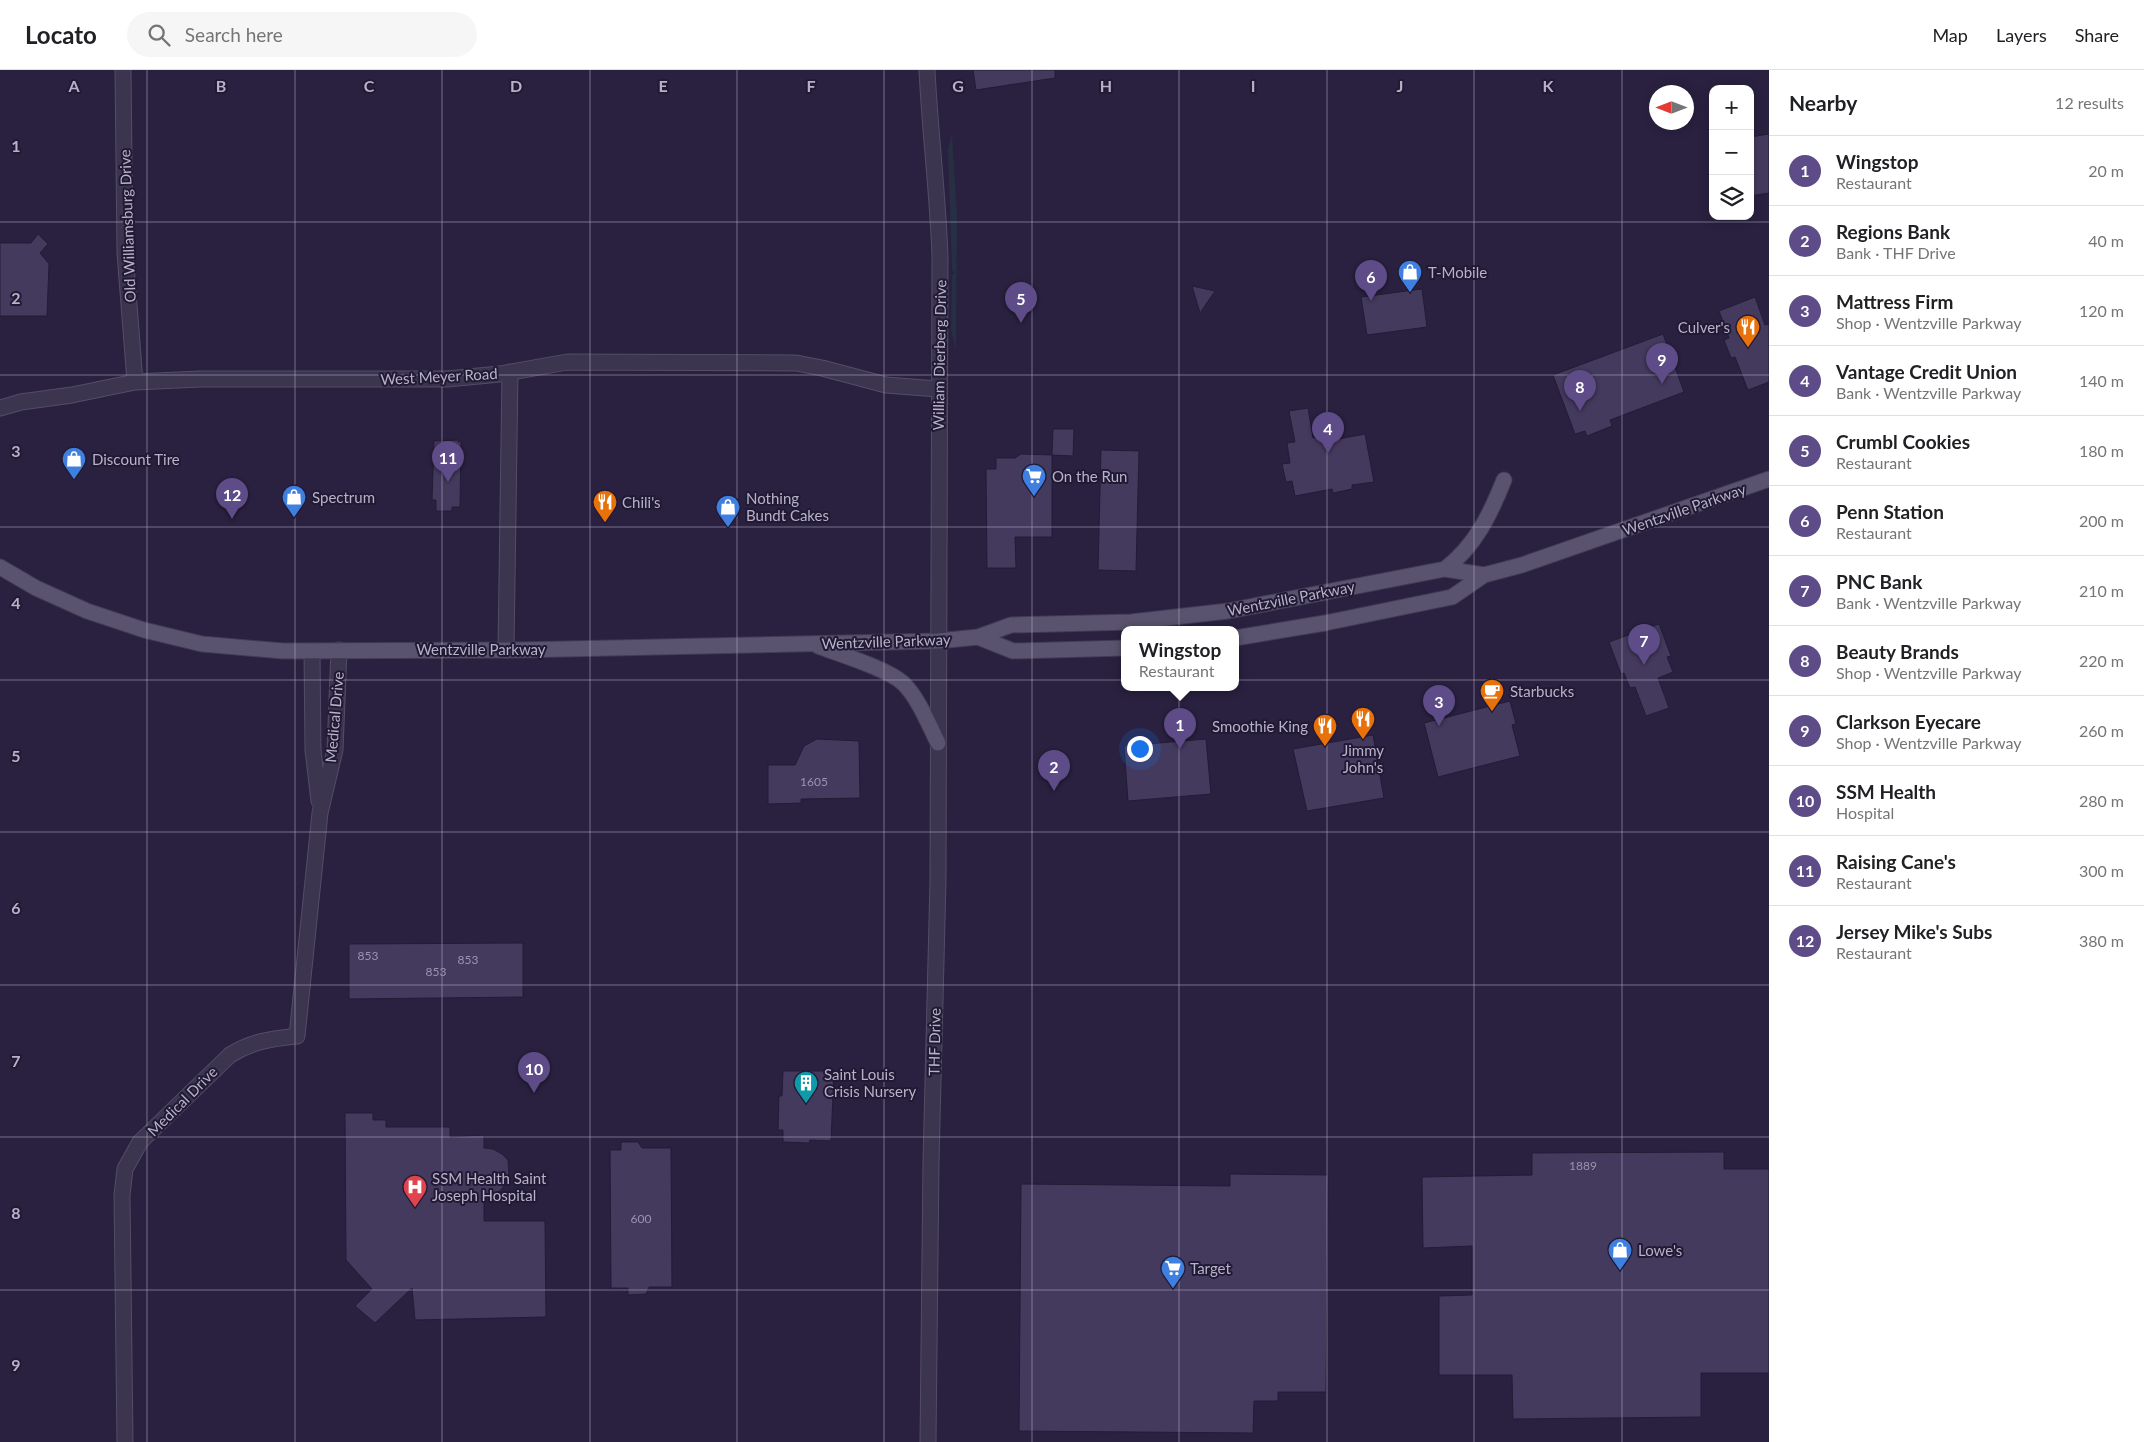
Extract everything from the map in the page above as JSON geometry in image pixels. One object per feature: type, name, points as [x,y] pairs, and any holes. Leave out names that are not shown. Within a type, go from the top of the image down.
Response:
[{"type":"main road","name":"Wentzville Parkway","points":[[1239,637],[1325,623],[1452,597],[1484,575],[1522,565],[1769,479]]},
{"type":"main road","points":[[1445,569],[1476,538],[1490,514],[1504,480]]},
{"type":"main road","name":"Wentzville Parkway","points":[[0,567],[36,588],[87,611],[144,630],[202,644],[284,651],[506,650],[938,641],[978,637],[1011,625],[1131,622],[1228,611],[1445,569],[1484,575]]},
{"type":"main road","name":"Wentzville Parkway","points":[[978,637],[1013,651],[1121,648]]},
{"type":"main road","points":[[812,644],[880,670],[902,682],[919,705],[938,743]]},
{"type":"street","name":"Old Williamsburg Drive","points":[[123,70],[125,253],[135,382]]},
{"type":"street","name":"William Dierberg Drive","points":[[927,70],[938,214],[938,641]]},
{"type":"street","name":"West Meyer Road","points":[[0,408],[21,402],[72,395],[135,382],[200,379],[447,379],[510,372],[567,362],[796,363],[886,385],[938,389]]},
{"type":"street","points":[[506,650],[510,372]]},
{"type":"street","name":"THF Drive","points":[[928,1442],[938,641]]},
{"type":"street","name":"Medical Drive","points":[[312,650],[313,750],[320,813]]},
{"type":"street","name":"Medical Drive","points":[[125,1442],[122,1195],[125,1169],[140,1142],[230,1055],[247,1044],[297,1036],[320,813],[335,750],[339,650]]},
{"type":"shaded area","points":[[952,134],[957,215],[956,350],[951,330],[952,275],[954,271],[952,271],[948,150]]},
{"type":"building","points":[[973,70],[1055,70],[1055,78],[976,90]]},
{"type":"building","points":[[1769,134],[1769,193],[1754,195],[1754,175],[1754,136]]},
{"type":"building","points":[[38,234],[48,244],[40,253],[49,264],[47,316],[0,316],[0,243],[31,243]]},
{"type":"building","points":[[1192,286],[1215,291],[1200,313]]},
{"type":"building","points":[[1422,289],[1427,327],[1367,335],[1361,297]]},
{"type":"building","name":"Culver's","points":[[1755,297],[1765,325],[1769,324],[1769,382],[1748,390],[1735,357],[1731,358],[1724,340],[1729,338],[1719,311]]},
{"type":"building","points":[[1663,334],[1684,392],[1610,420],[1612,426],[1587,436],[1585,431],[1575,434],[1553,375]]},
{"type":"building","points":[[1308,408],[1313,438],[1332,435],[1333,440],[1365,434],[1374,482],[1352,485],[1352,489],[1333,493],[1332,489],[1295,496],[1292,481],[1286,482],[1282,464],[1290,463],[1287,443],[1295,442],[1289,411]]},
{"type":"building","points":[[1053,429],[1074,429],[1073,456],[1052,455]]},
{"type":"building","points":[[459,440],[458,442],[461,441],[460,507],[452,507],[452,511],[436,511],[436,500],[432,500],[434,441]]},
{"type":"building","points":[[1101,450],[1139,451],[1136,571],[1098,570]]},
{"type":"building","points":[[1021,454],[1052,455],[1052,537],[1015,537],[1016,568],[987,568],[986,469],[996,469],[996,458],[1015,458]]},
{"type":"building","points":[[1659,624],[1671,656],[1667,657],[1673,672],[1658,678],[1669,708],[1646,716],[1635,687],[1630,688],[1624,673],[1621,674],[1609,642]]},
{"type":"building","points":[[1510,701],[1516,724],[1512,725],[1520,756],[1438,777],[1424,723]]},
{"type":"building","points":[[1373,735],[1384,798],[1307,811],[1293,749]]},
{"type":"building","points":[[817,739],[859,741],[860,798],[801,799],[801,803],[768,804],[768,765],[795,765],[804,746]]},
{"type":"building","points":[[1206,739],[1211,794],[1128,801],[1124,746]]},
{"type":"building","points":[[523,943],[523,997],[349,999],[349,944]]},
{"type":"building","name":"Saint Louis Crisis Nursery","points":[[783,1071],[834,1071],[831,1141],[810,1140],[809,1143],[783,1142],[783,1130],[778,1130],[779,1096],[782,1096]]},
{"type":"building","name":"SSM Health Saint Joseph Hospital","points":[[345,1113],[373,1113],[373,1120],[386,1120],[386,1127],[450,1127],[450,1137],[484,1135],[484,1148],[493,1149],[508,1160],[509,1178],[501,1190],[496,1193],[484,1194],[484,1221],[545,1221],[546,1317],[415,1320],[412,1288],[375,1323],[355,1306],[372,1289],[346,1260]]},
{"type":"building","points":[[621,1142],[638,1142],[642,1148],[671,1148],[672,1287],[649,1287],[646,1294],[628,1295],[628,1288],[611,1288],[610,1150],[621,1150]]},
{"type":"building","name":"Lowe's","points":[[1724,1152],[1724,1169],[1769,1169],[1769,1373],[1701,1373],[1701,1417],[1513,1419],[1512,1375],[1439,1375],[1439,1296],[1472,1295],[1472,1246],[1423,1248],[1422,1177],[1532,1175],[1532,1153]]},
{"type":"building","name":"Target","points":[[1230,1174],[1328,1175],[1326,1392],[1278,1392],[1278,1401],[1254,1401],[1253,1433],[1019,1431],[1021,1184],[1230,1186]]},
{"type":"place","name":"T-Mobile","points":[[1410,293]]},
{"type":"place","name":"Penn Station","points":[[1371,301]]},
{"type":"place","name":"Crumbl Cookies","points":[[1021,323]]},
{"type":"place","name":"Culver's","points":[[1748,348]]},
{"type":"place","name":"Clarkson Eyecare","points":[[1662,384]]},
{"type":"place","name":"Beauty Brands","points":[[1580,411]]},
{"type":"place","name":"Vantage Credit Union","points":[[1328,453]]},
{"type":"place","name":"Discount Tire","points":[[74,480]]},
{"type":"place","name":"Raising Cane's","points":[[448,482]]},
{"type":"place","name":"On the Run","points":[[1034,497]]},
{"type":"place","name":"Spectrum","points":[[294,518]]},
{"type":"place","name":"Jersey Mike's Subs","points":[[232,519]]},
{"type":"place","name":"Chili's","points":[[605,523]]},
{"type":"place","name":"Nothing Bundt Cakes","points":[[728,528]]},
{"type":"place","name":"PNC Bank","points":[[1644,665]]},
{"type":"place","name":"Starbucks","points":[[1492,712]]},
{"type":"place","name":"Mattress Firm","points":[[1439,726]]},
{"type":"place","name":"Jimmy John's","points":[[1363,740]]},
{"type":"place","name":"Smoothie King","points":[[1325,747]]},
{"type":"place","name":"Wingstop","points":[[1180,749]]},
{"type":"place","name":"Regions Bank","points":[[1054,791]]},
{"type":"place","name":"SSM Health","points":[[534,1093]]},
{"type":"place","name":"Saint Louis Crisis Nursery","points":[[806,1104]]},
{"type":"place","name":"SSM Health Saint Joseph Hospital","points":[[415,1208]]},
{"type":"place","name":"Lowe's","points":[[1620,1271]]},
{"type":"place","name":"Target","points":[[1173,1289]]}]
